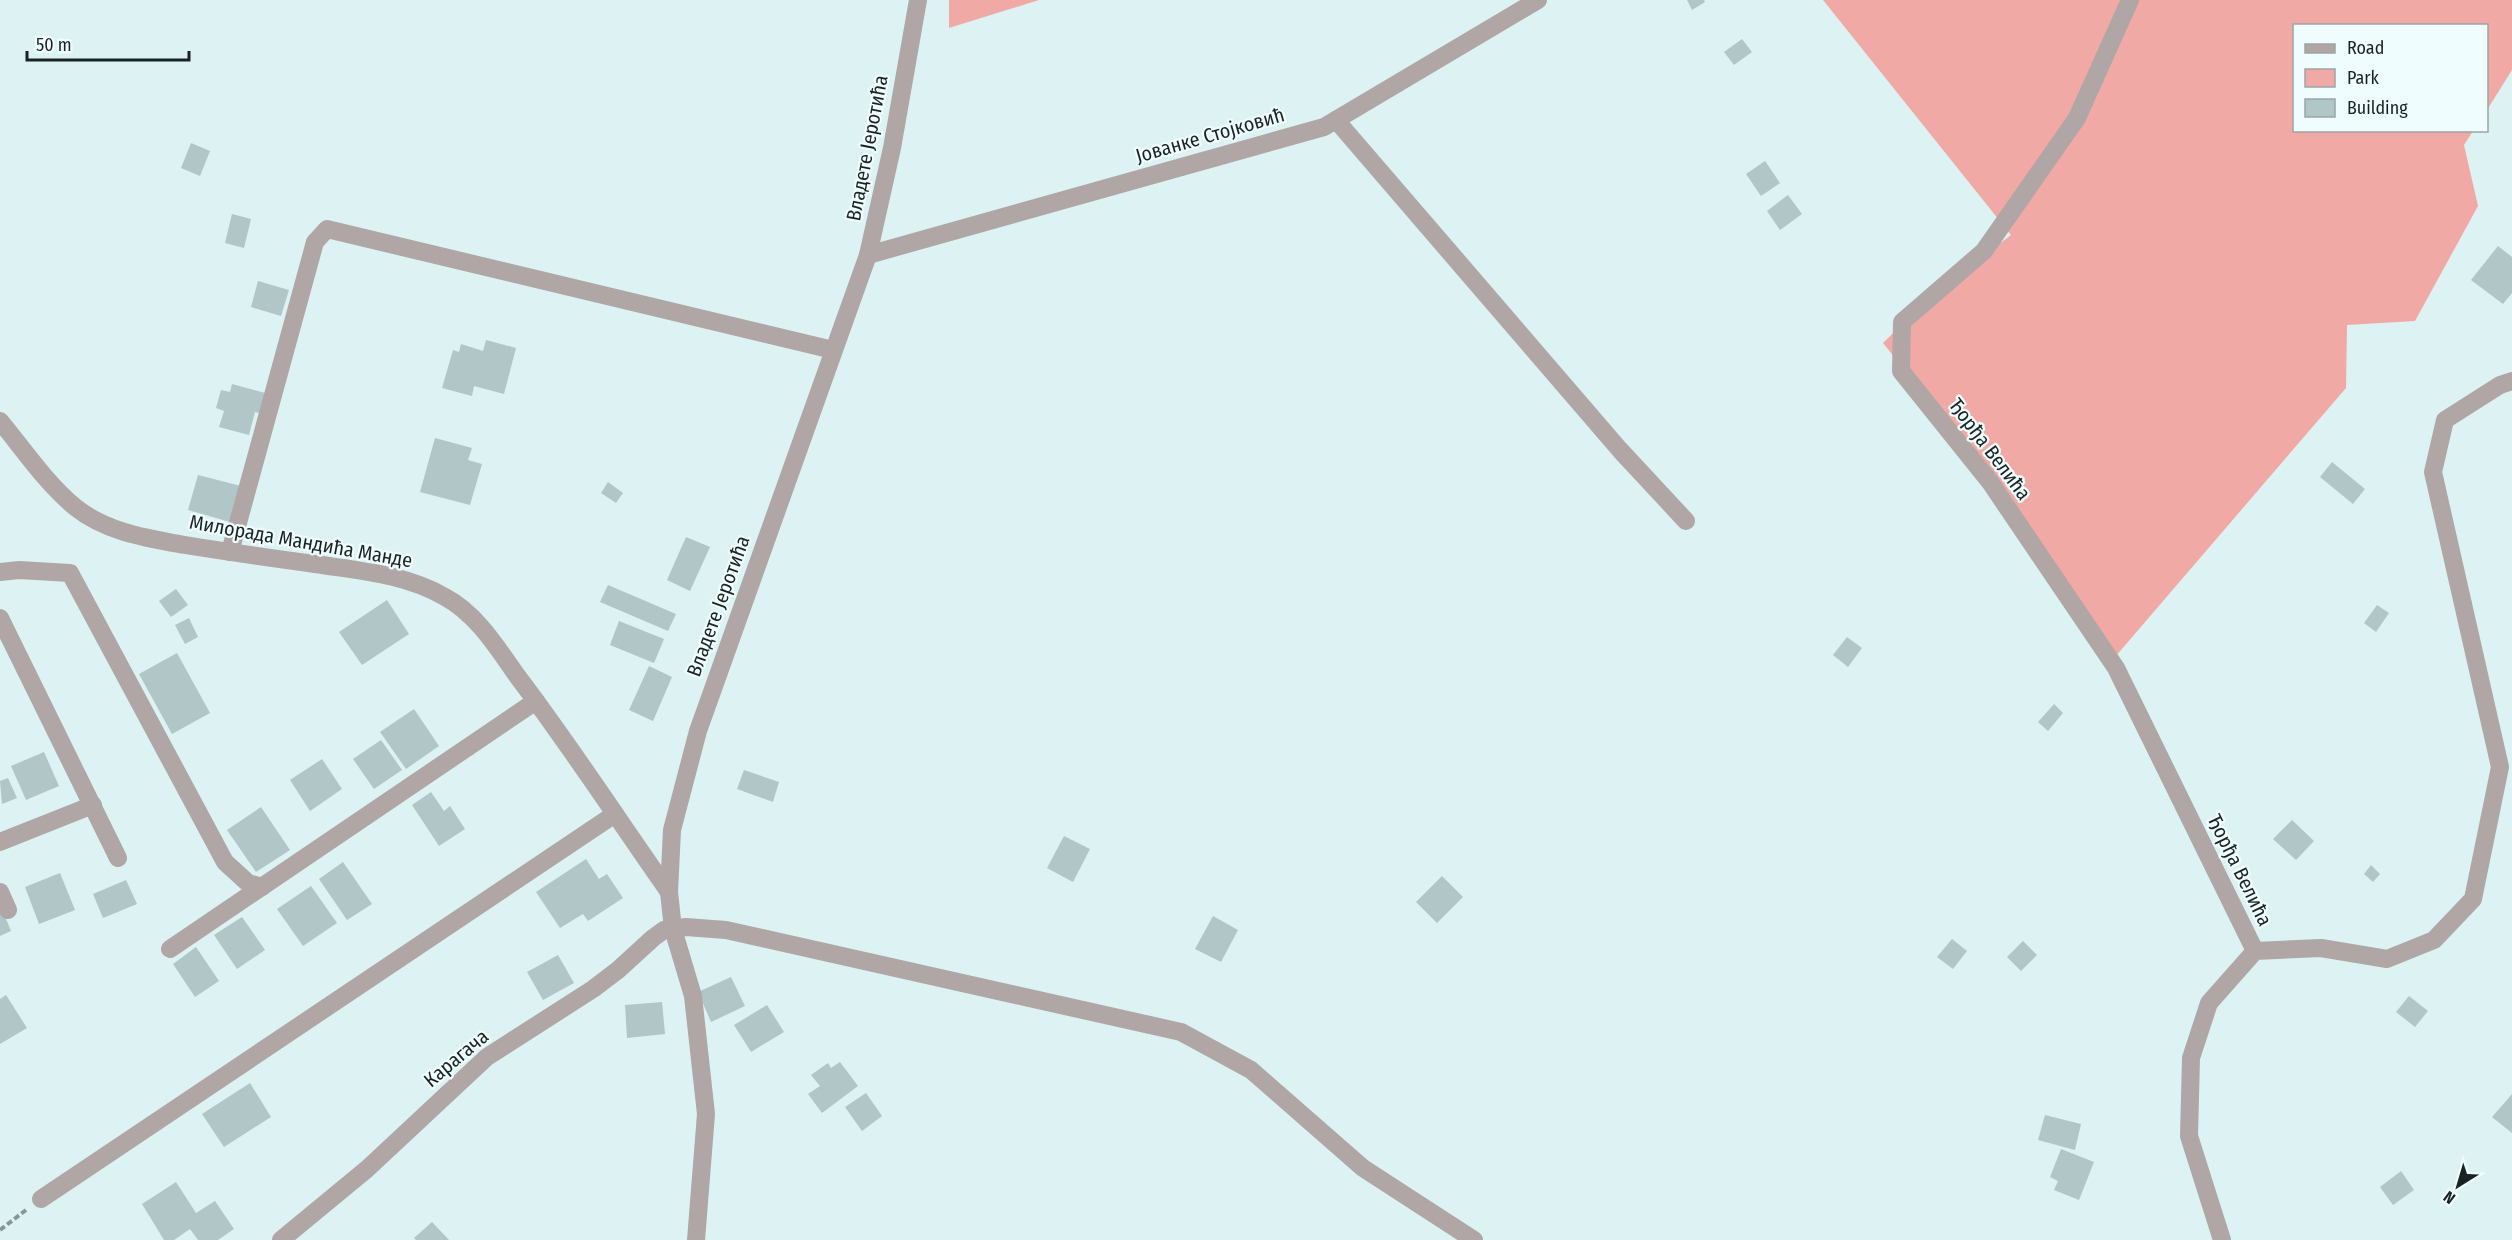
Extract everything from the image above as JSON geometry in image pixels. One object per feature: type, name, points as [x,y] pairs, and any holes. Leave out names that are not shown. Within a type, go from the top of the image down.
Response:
[{"type":"street","name":"Владете Јеротића","points":[[696,1240],[706,1114],[693,996],[673,929],[669,892],[672,830],[698,730],[868,255],[892,148],[918,0]]},
{"type":"street","name":"Јованке Стојковић","points":[[868,255],[1324,127],[1538,0]]},
{"type":"street","name":"Ђорђа Велића","points":[[2130,0],[2077,118],[1984,251],[1902,322],[1901,371],[1990,482],[2116,668],[2255,951]]},
{"type":"street","points":[[1336,120],[1620,450],[1686,521]]},
{"type":"street","points":[[230,552],[315,242],[327,229],[833,350]]},
{"type":"street","points":[[2222,1240],[2189,1136],[2191,1058],[2209,1003],[2255,951],[2321,948],[2387,959],[2434,940],[2473,899],[2500,767],[2433,472],[2445,420],[2500,385],[2512,381]]},
{"type":"street","name":"Милорада Мандића Манде","points":[[0,422],[52,484],[75,507],[95,520],[121,532],[149,539],[230,552],[388,574],[419,584],[448,598],[487,635],[536,701],[669,892]]},
{"type":"street","points":[[0,572],[19,570],[70,573],[225,862],[248,883],[262,887]]},
{"type":"street","points":[[0,618],[118,858]]},
{"type":"street","points":[[170,949],[536,701]]},
{"type":"street","points":[[0,842],[93,805]]},
{"type":"street","points":[[41,1199],[615,814]]},
{"type":"street","points":[[0,892],[8,910]]},
{"type":"street","points":[[673,929],[702,927],[726,930],[1181,1032],[1251,1070],[1363,1168],[1474,1240]]},
{"type":"street","name":"Карагача","points":[[281,1240],[367,1169],[487,1057],[593,989],[664,930],[673,929]]},
{"type":"path","points":[[0,1230],[41,1199]]},
{"type":"green space","points":[[949,0],[1039,0],[949,28]]},
{"type":"green space","points":[[1823,0],[2512,0],[2512,70],[2488,108],[2488,24],[2293,24],[2293,132],[2472,132],[2464,145],[2478,206],[2415,321],[2347,325],[2346,388],[2115,657],[1984,469],[1883,343],[1933,294],[2011,235]]},
{"type":"building","points":[[1687,0],[1704,0],[1705,2],[1692,10]]},
{"type":"building","points":[[1742,39],[1752,52],[1734,65],[1724,52]]},
{"type":"building","points":[[191,143],[210,151],[200,176],[181,168]]},
{"type":"building","points":[[1765,161],[1780,183],[1761,196],[1746,174]]},
{"type":"building","points":[[1788,195],[1802,214],[1780,230],[1767,211]]},
{"type":"building","points":[[232,214],[251,219],[244,248],[225,243]]},
{"type":"building","points":[[2498,246],[2512,257],[2512,293],[2503,304],[2471,280]]},
{"type":"building","points":[[258,281],[289,290],[281,316],[251,307]]},
{"type":"building","points":[[486,340],[516,348],[504,394],[474,386],[472,396],[442,388],[453,350],[459,352],[461,344],[483,351]]},
{"type":"building","points":[[232,384],[269,394],[263,414],[255,412],[249,435],[219,427],[224,411],[216,408],[221,390],[230,392]]},
{"type":"building","points":[[435,438],[472,448],[468,460],[482,464],[470,505],[420,492]]},
{"type":"building","points":[[2332,462],[2365,489],[2353,504],[2320,477]]},
{"type":"building","points":[[198,475],[241,486],[230,522],[188,510]]},
{"type":"building","points":[[608,482],[623,493],[616,503],[601,493]]},
{"type":"building","points":[[686,537],[710,547],[690,591],[667,580]]},
{"type":"building","points":[[608,585],[676,614],[668,631],[600,602]]},
{"type":"building","points":[[176,589],[188,605],[171,617],[159,601]]},
{"type":"building","points":[[387,600],[409,634],[362,665],[339,632]]},
{"type":"building","points":[[2377,605],[2389,613],[2376,632],[2364,623]]},
{"type":"building","points":[[189,618],[198,637],[185,644],[175,625]]},
{"type":"building","points":[[619,621],[664,639],[654,663],[610,645]]},
{"type":"building","points":[[1847,637],[1862,648],[1848,667],[1833,655]]},
{"type":"building","points":[[177,653],[210,713],[172,734],[139,674]]},
{"type":"building","points":[[649,666],[672,677],[653,721],[629,710]]},
{"type":"building","points":[[2054,704],[2063,713],[2048,731],[2038,722]]},
{"type":"building","points":[[414,709],[439,746],[406,769],[380,732]]},
{"type":"building","points":[[381,740],[402,770],[374,789],[353,759]]},
{"type":"building","points":[[44,752],[59,786],[26,800],[11,766]]},
{"type":"building","points":[[322,759],[342,789],[310,811],[290,780]]},
{"type":"building","points":[[744,770],[779,782],[773,802],[737,789]]},
{"type":"building","points":[[8,778],[17,798],[2,804],[0,781]]},
{"type":"building","points":[[431,792],[444,811],[450,806],[465,829],[439,846],[412,805]]},
{"type":"building","points":[[261,807],[290,850],[256,872],[227,830]]},
{"type":"building","points":[[2292,820],[2314,841],[2296,860],[2273,839]]},
{"type":"building","points":[[1064,836],[1090,849],[1073,882],[1047,868]]},
{"type":"building","points":[[586,859],[599,879],[607,874],[623,898],[588,921],[583,914],[560,928],[536,892]]},
{"type":"building","points":[[343,862],[372,904],[347,920],[319,879]]},
{"type":"building","points":[[2371,865],[2380,874],[2373,882],[2364,874]]},
{"type":"building","points":[[60,873],[75,910],[39,924],[25,887]]},
{"type":"building","points":[[1442,876],[1463,897],[1437,923],[1416,902]]},
{"type":"building","points":[[126,880],[137,904],[103,918],[93,894]]},
{"type":"building","points":[[311,886],[337,923],[303,946],[277,909]]},
{"type":"building","points":[[0,904],[11,931],[0,936]]},
{"type":"building","points":[[1213,916],[1238,930],[1221,962],[1195,949]]},
{"type":"building","points":[[242,917],[265,950],[237,969],[214,935]]},
{"type":"building","points":[[1952,939],[1967,951],[1953,969],[1937,957]]},
{"type":"building","points":[[2023,941],[2037,955],[2021,971],[2007,957]]},
{"type":"building","points":[[196,947],[219,981],[195,997],[173,964]]},
{"type":"building","points":[[558,955],[574,983],[543,1000],[527,972]]},
{"type":"building","points":[[731,977],[745,1006],[711,1022],[698,992]]},
{"type":"building","points":[[6,995],[27,1028],[0,1044],[0,999]]},
{"type":"building","points":[[2409,996],[2428,1011],[2415,1027],[2396,1012]]},
{"type":"building","points":[[662,1002],[665,1034],[627,1038],[625,1005]]},
{"type":"building","points":[[767,1005],[784,1032],[751,1052],[734,1025]]},
{"type":"building","points":[[840,1062],[858,1086],[822,1113],[808,1094],[820,1086],[811,1075],[828,1063],[831,1068]]},
{"type":"building","points":[[250,1083],[271,1117],[224,1147],[202,1114]]},
{"type":"building","points":[[866,1093],[882,1116],[862,1131],[845,1107]]},
{"type":"building","points":[[2512,1094],[2512,1133],[2492,1117]]},
{"type":"building","points":[[2045,1115],[2081,1124],[2075,1150],[2038,1140]]},
{"type":"building","points":[[2061,1149],[2094,1162],[2079,1200],[2054,1190],[2058,1181],[2050,1177]]},
{"type":"building","points":[[2401,1171],[2414,1190],[2393,1205],[2380,1187]]},
{"type":"building","points":[[176,1182],[196,1213],[215,1201],[234,1229],[218,1240],[198,1240],[190,1229],[174,1240],[164,1240],[142,1204]]},
{"type":"building","points":[[432,1222],[449,1240],[416,1240],[414,1238]]}]
